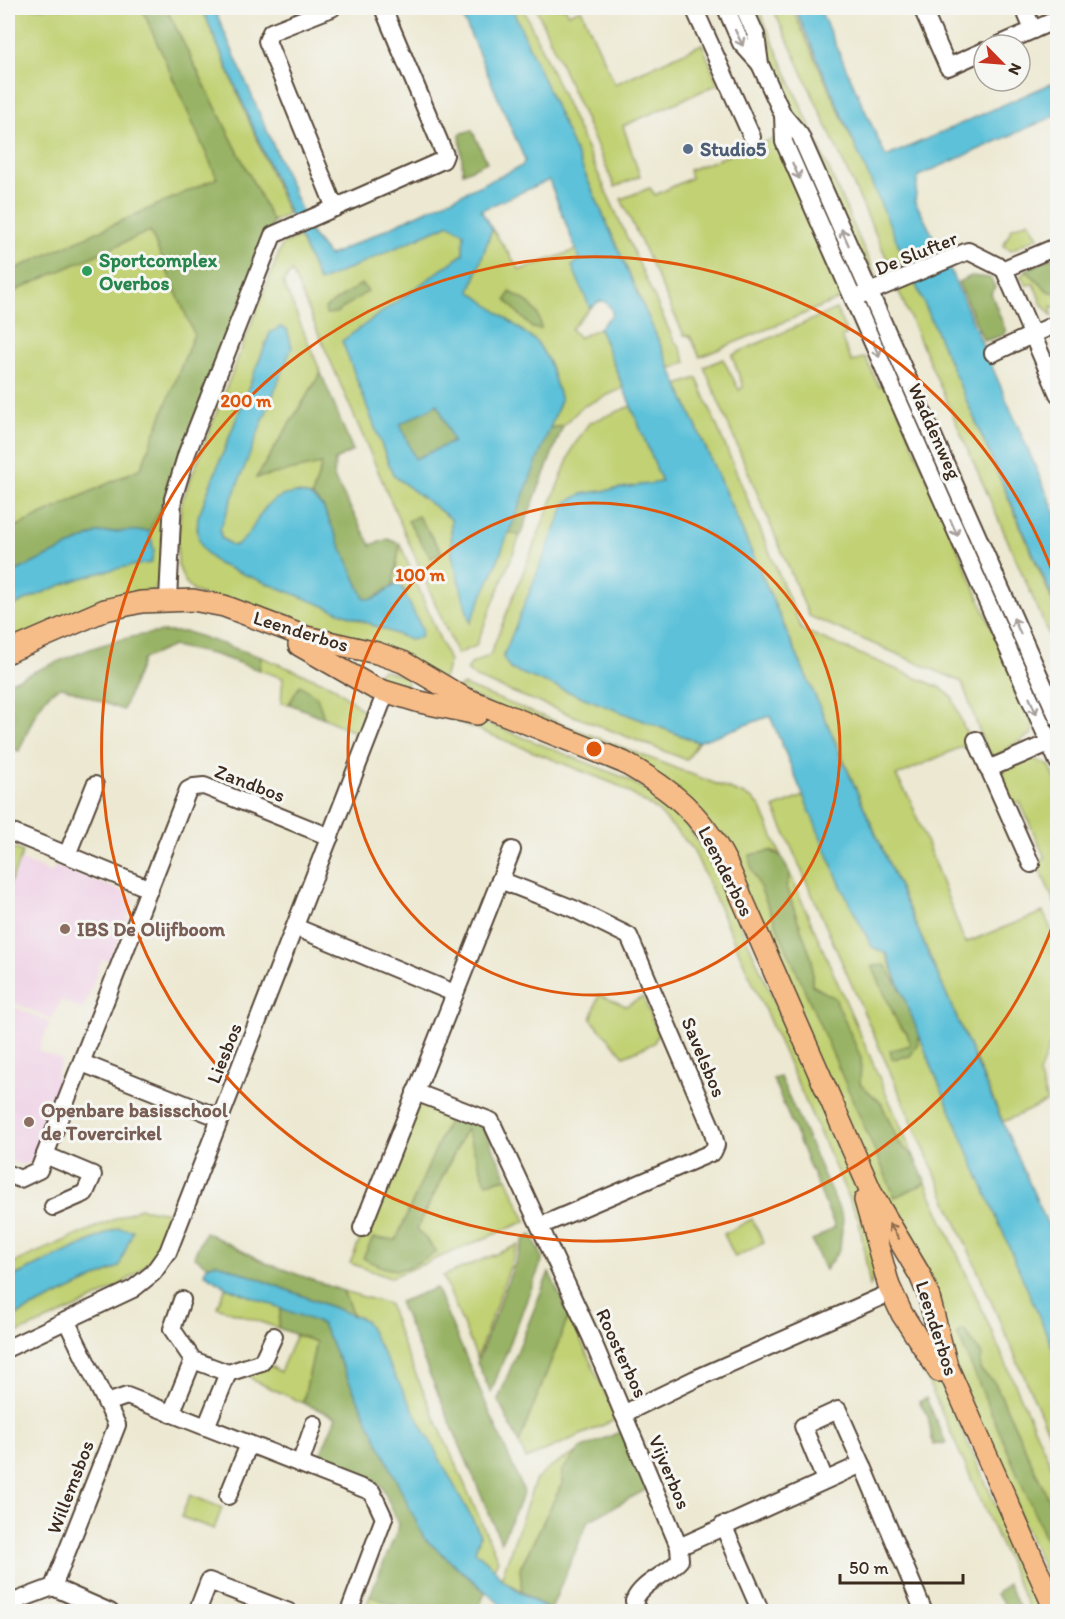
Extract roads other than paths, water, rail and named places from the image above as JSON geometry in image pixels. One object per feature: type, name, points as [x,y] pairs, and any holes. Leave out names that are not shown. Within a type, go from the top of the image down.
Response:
[{"type":"main road","name":"Leenderbos","points":[[8,652],[105,610],[168,599],[224,606],[306,637],[377,653],[403,662],[464,698],[623,762],[646,775],[693,812],[714,838],[726,862],[873,1196],[914,1263],[931,1306],[947,1366],[1056,1611]]},
{"type":"main road","name":"Leenderbos","points":[[8,662],[120,616],[149,610],[176,609],[226,617],[304,647],[364,682],[386,692],[411,700],[473,712],[609,765],[656,791],[692,826],[719,868],[866,1202],[892,1292],[902,1314],[935,1361],[1046,1611]]},
{"type":"main road","points":[[364,682],[360,671],[365,661],[377,653]]},
{"type":"main road","points":[[411,700],[423,696],[427,691],[425,674]]},
{"type":"main road","points":[[884,1270],[890,1258],[895,1256],[914,1263]]},
{"type":"main road","points":[[902,1314],[912,1321],[919,1320],[931,1306]]},
{"type":"street","points":[[332,8],[271,32],[267,41],[336,208]]},
{"type":"street","points":[[168,599],[173,499],[187,453],[273,235],[442,160],[445,154],[445,149],[383,8]]},
{"type":"street","points":[[694,8],[752,137]]},
{"type":"street","name":"Waddenweg","points":[[726,8],[741,43],[760,64]]},
{"type":"street","name":"Waddenweg","points":[[744,8],[756,35],[760,64],[783,115],[800,135],[1058,718]]},
{"type":"street","points":[[922,8],[948,67],[972,56]]},
{"type":"street","points":[[1024,8],[1034,30]]},
{"type":"street","points":[[1027,33],[1058,19]]},
{"type":"street","name":"Waddenweg","points":[[783,115],[784,142],[1053,741],[1058,762]]},
{"type":"street","points":[[1058,246],[1004,269],[1058,394]]},
{"type":"street","name":"De Slufter","points":[[854,298],[871,294],[968,251],[1004,269]]},
{"type":"street","points":[[993,353],[1058,323]]},
{"type":"street","name":"Liesbos","points":[[8,1348],[133,1289],[153,1273],[168,1252],[386,692]]},
{"type":"street","points":[[976,740],[1031,864]]},
{"type":"street","points":[[988,769],[1053,741]]},
{"type":"street","points":[[67,855],[95,785]]},
{"type":"street","name":"Zandbos","points":[[8,1174],[20,1179],[29,1177],[39,1170],[188,790],[204,786],[330,837]]},
{"type":"street","points":[[8,831],[150,889]]},
{"type":"street","points":[[362,1228],[513,850]]},
{"type":"street","name":"Savelsbos","points":[[500,880],[574,909],[629,936],[712,1129],[716,1145],[712,1152],[540,1226]]},
{"type":"street","points":[[295,927],[454,993]]},
{"type":"street","points":[[82,1064],[220,1118]]},
{"type":"street","name":"Roosterbos","points":[[415,1092],[491,1121],[623,1414],[694,1379],[892,1292]]},
{"type":"street","points":[[45,1155],[93,1174],[85,1193],[53,1207]]},
{"type":"street","points":[[182,1300],[172,1329],[193,1360],[228,1373],[262,1362],[274,1336]]},
{"type":"street","name":"Willemsbos","points":[[53,1587],[117,1425],[67,1322]]},
{"type":"street","points":[[171,1414],[193,1360]]},
{"type":"street","points":[[206,1427],[228,1373]]},
{"type":"street","points":[[107,1403],[127,1396],[372,1492],[384,1518],[349,1611]]},
{"type":"street","points":[[825,1480],[803,1426],[838,1410],[924,1611]]},
{"type":"street","name":"Vijverbos","points":[[623,1414],[679,1546]]},
{"type":"street","points":[[300,1464],[314,1425]]},
{"type":"street","points":[[228,1496],[249,1444]]},
{"type":"street","points":[[638,1611],[634,1601],[638,1592],[680,1560],[679,1546],[861,1464]]},
{"type":"street","points":[[723,1525],[761,1611]]},
{"type":"street","points":[[197,1611],[209,1581],[290,1611]]},
{"type":"street","points":[[10,1611],[14,1602],[53,1587],[110,1611]]},
{"type":"water","points":[[202,8],[214,8],[312,235],[329,256],[522,166],[525,160],[459,8],[512,8],[1057,1246],[1057,1358],[933,1070],[887,954],[872,947],[841,886],[770,716],[698,742],[510,669],[503,657],[566,502],[582,494],[662,482],[599,328],[612,315],[612,310],[606,302],[600,301],[590,308],[572,266],[580,260],[549,180],[481,210],[492,229],[470,291],[537,342],[549,362],[561,400],[494,570],[470,623],[452,555],[451,519],[393,475],[342,341],[463,254],[464,233],[449,224],[319,282]],"holes":[[[438,404],[453,442],[415,459],[400,424]]]},
{"type":"water","points":[[795,8],[819,8],[886,157],[1057,81],[1057,115],[918,176],[915,201],[949,267],[1057,517],[1057,608]]},
{"type":"water","points":[[280,327],[287,329],[292,347],[220,529],[221,538],[233,546],[248,535],[263,511],[278,498],[295,493],[308,496],[323,507],[364,598],[374,598],[400,584],[422,629],[421,637],[411,640],[218,564],[203,549],[198,532],[198,517],[270,333]]},
{"type":"water","points":[[149,531],[154,551],[151,563],[94,574],[8,608],[8,575],[97,533]]},
{"type":"water","points":[[118,1228],[133,1230],[119,1267],[8,1319],[8,1279]]},
{"type":"water","points":[[217,1263],[365,1320],[478,1530],[480,1536],[475,1551],[494,1568],[501,1579],[550,1611],[508,1611],[424,1538],[322,1324],[226,1287],[204,1273],[207,1266]]},
{"type":"place","name":"Studio5","points":[[688,149]]},
{"type":"place","name":"Sportcomplex Overbos","points":[[87,271]]},
{"type":"place","name":"IBS De Olijfboom","points":[[65,929]]},
{"type":"place","name":"Openbare basisschool de Tovercirkel","points":[[29,1122]]}]
